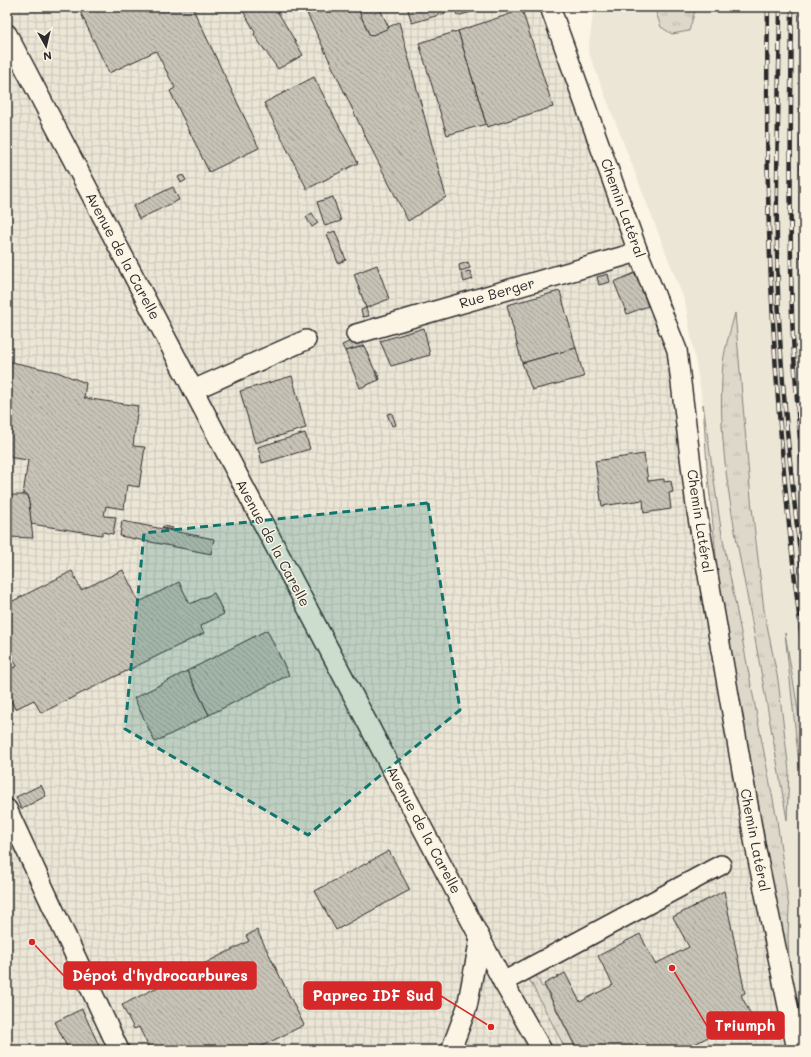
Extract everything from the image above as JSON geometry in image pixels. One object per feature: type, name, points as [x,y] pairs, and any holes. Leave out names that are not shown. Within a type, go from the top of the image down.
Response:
[{"type":"street","name":"Chemin Latéral","points":[[550,7],[638,252],[677,350],[696,506],[755,845],[799,1048]]},
{"type":"street","name":"Avenue de la Carelle","points":[[7,34],[503,982],[542,1050]]},
{"type":"street","name":"Rue Berger","points":[[356,334],[638,252]]},
{"type":"street","points":[[193,390],[306,340]]},
{"type":"street","points":[[7,809],[119,1050]]},
{"type":"street","points":[[503,982],[721,865]]},
{"type":"street","points":[[451,1050],[467,1007],[480,938]]},
{"type":"highlighted area","points":[[428,503],[460,710],[308,835],[125,729],[144,533]]},
{"type":"shaded area","points":[[7,7],[537,7],[664,332],[677,385],[688,506],[716,675],[745,841],[791,1050],[7,1050]]},
{"type":"shaded area","points":[[594,7],[654,7],[661,27],[684,7],[804,7],[804,1042],[790,979],[788,938],[789,908],[777,820],[721,529],[703,404],[685,302],[588,51]]},
{"type":"green space","points":[[654,7],[696,7],[689,31],[672,34],[661,27]]},
{"type":"green space","points":[[735,313],[751,499],[764,610],[778,680],[789,771],[787,820],[764,686],[732,516],[724,455],[721,394],[723,363]]},
{"type":"green space","points":[[703,404],[721,529],[777,820],[789,908],[788,938],[790,979],[719,585],[707,467]]},
{"type":"green space","points":[[785,633],[804,745],[804,834],[801,783]]},
{"type":"green space","points":[[536,975],[542,987],[544,986],[577,1050],[566,1050],[529,979]]},
{"type":"building","points":[[78,7],[192,7],[259,148],[209,172],[170,91],[175,88],[156,51],[109,73]]},
{"type":"building","points":[[241,7],[275,7],[303,55],[278,69],[254,35],[255,32]]},
{"type":"building","points":[[304,7],[357,7],[370,36],[399,22],[446,197],[408,221],[368,142]]},
{"type":"building","points":[[357,7],[379,7],[389,28],[370,36]]},
{"type":"building","points":[[407,7],[489,7],[457,16],[456,10],[412,23]]},
{"type":"building","points":[[522,10],[553,107],[487,127],[458,31]]},
{"type":"building","points":[[458,31],[486,124],[447,135],[419,43]]},
{"type":"building","points":[[314,77],[358,163],[307,189],[264,103]]},
{"type":"building","points":[[183,175],[186,180],[181,183],[178,177]]},
{"type":"building","points":[[173,187],[179,200],[139,219],[133,206]]},
{"type":"building","points":[[333,197],[341,221],[325,226],[317,202]]},
{"type":"building","points":[[312,213],[318,223],[312,227],[306,217]]},
{"type":"building","points":[[335,231],[346,260],[338,263],[327,234]]},
{"type":"building","points":[[468,262],[470,268],[460,271],[459,265]]},
{"type":"building","points":[[377,265],[389,299],[366,308],[354,274]]},
{"type":"building","points":[[470,271],[473,279],[464,282],[461,273]]},
{"type":"building","points":[[635,273],[648,306],[627,314],[614,282]]},
{"type":"building","points":[[608,274],[610,282],[599,285],[597,277]]},
{"type":"building","points":[[560,291],[576,348],[522,363],[507,305]]},
{"type":"building","points":[[366,308],[369,316],[363,317],[361,310]]},
{"type":"building","points":[[424,328],[430,355],[391,366],[380,341]]},
{"type":"building","points":[[360,337],[364,346],[345,351],[342,345]]},
{"type":"building","points":[[364,346],[379,380],[360,388],[345,351]]},
{"type":"building","points":[[576,348],[584,377],[532,390],[522,363]]},
{"type":"building","points":[[7,361],[57,372],[86,383],[84,398],[138,406],[133,446],[145,447],[139,487],[127,485],[124,509],[106,506],[104,516],[116,517],[113,534],[102,532],[102,535],[31,524],[28,495],[23,495],[28,460],[7,457]]},
{"type":"building","points":[[375,371],[377,371],[379,380]]},
{"type":"building","points":[[292,376],[306,428],[255,443],[240,391]]},
{"type":"building","points":[[392,413],[396,425],[392,426],[387,414]]},
{"type":"building","points":[[305,433],[310,449],[262,463],[258,447]]},
{"type":"building","points":[[644,454],[648,481],[664,479],[664,482],[671,481],[673,492],[669,493],[671,509],[644,513],[643,500],[602,506],[595,461]]},
{"type":"building","points":[[7,486],[10,486],[10,495],[28,495],[33,538],[7,537]]},
{"type":"building","points":[[122,521],[214,539],[211,554],[120,536]]},
{"type":"building","points":[[163,526],[173,528],[172,530],[162,528]]},
{"type":"building","points":[[123,570],[139,602],[179,582],[190,604],[214,593],[224,614],[200,626],[204,633],[41,713],[34,700],[15,709],[7,692],[7,671],[17,666],[7,647],[7,604],[72,571],[81,590]]},
{"type":"building","points":[[267,630],[289,675],[209,715],[187,671]]},
{"type":"building","points":[[187,671],[209,715],[155,742],[134,698]]},
{"type":"building","points":[[41,785],[46,796],[21,809],[16,797]]},
{"type":"building","points":[[389,851],[410,890],[336,930],[315,891]]},
{"type":"building","points":[[724,891],[745,993],[741,995],[751,1015],[683,1050],[577,1050],[544,984],[565,973],[580,1002],[613,985],[598,956],[640,934],[655,964],[689,947],[673,917]]},
{"type":"building","points":[[257,930],[304,1025],[254,1050],[150,1050],[139,1027],[134,1029],[122,1005],[249,941],[246,936]]},
{"type":"building","points":[[82,1009],[101,1050],[65,1050],[68,1049],[55,1022]]},
{"type":"railway","points":[[768,7],[767,86],[769,242],[773,321],[778,405],[794,573],[804,656]]},
{"type":"railway","points":[[780,7],[777,201],[779,318],[789,452],[804,585]]},
{"type":"railway","points":[[792,7],[790,198],[791,275],[795,378],[804,486]]},
{"type":"railway","points":[[803,7],[801,230],[804,338]]},
{"type":"place","name":"Dépot d'hydrocarbures","points":[[32,942]]},
{"type":"place","name":"Triumph","points":[[672,968]]},
{"type":"place","name":"Paprec IDF Sud","points":[[491,1027]]}]
